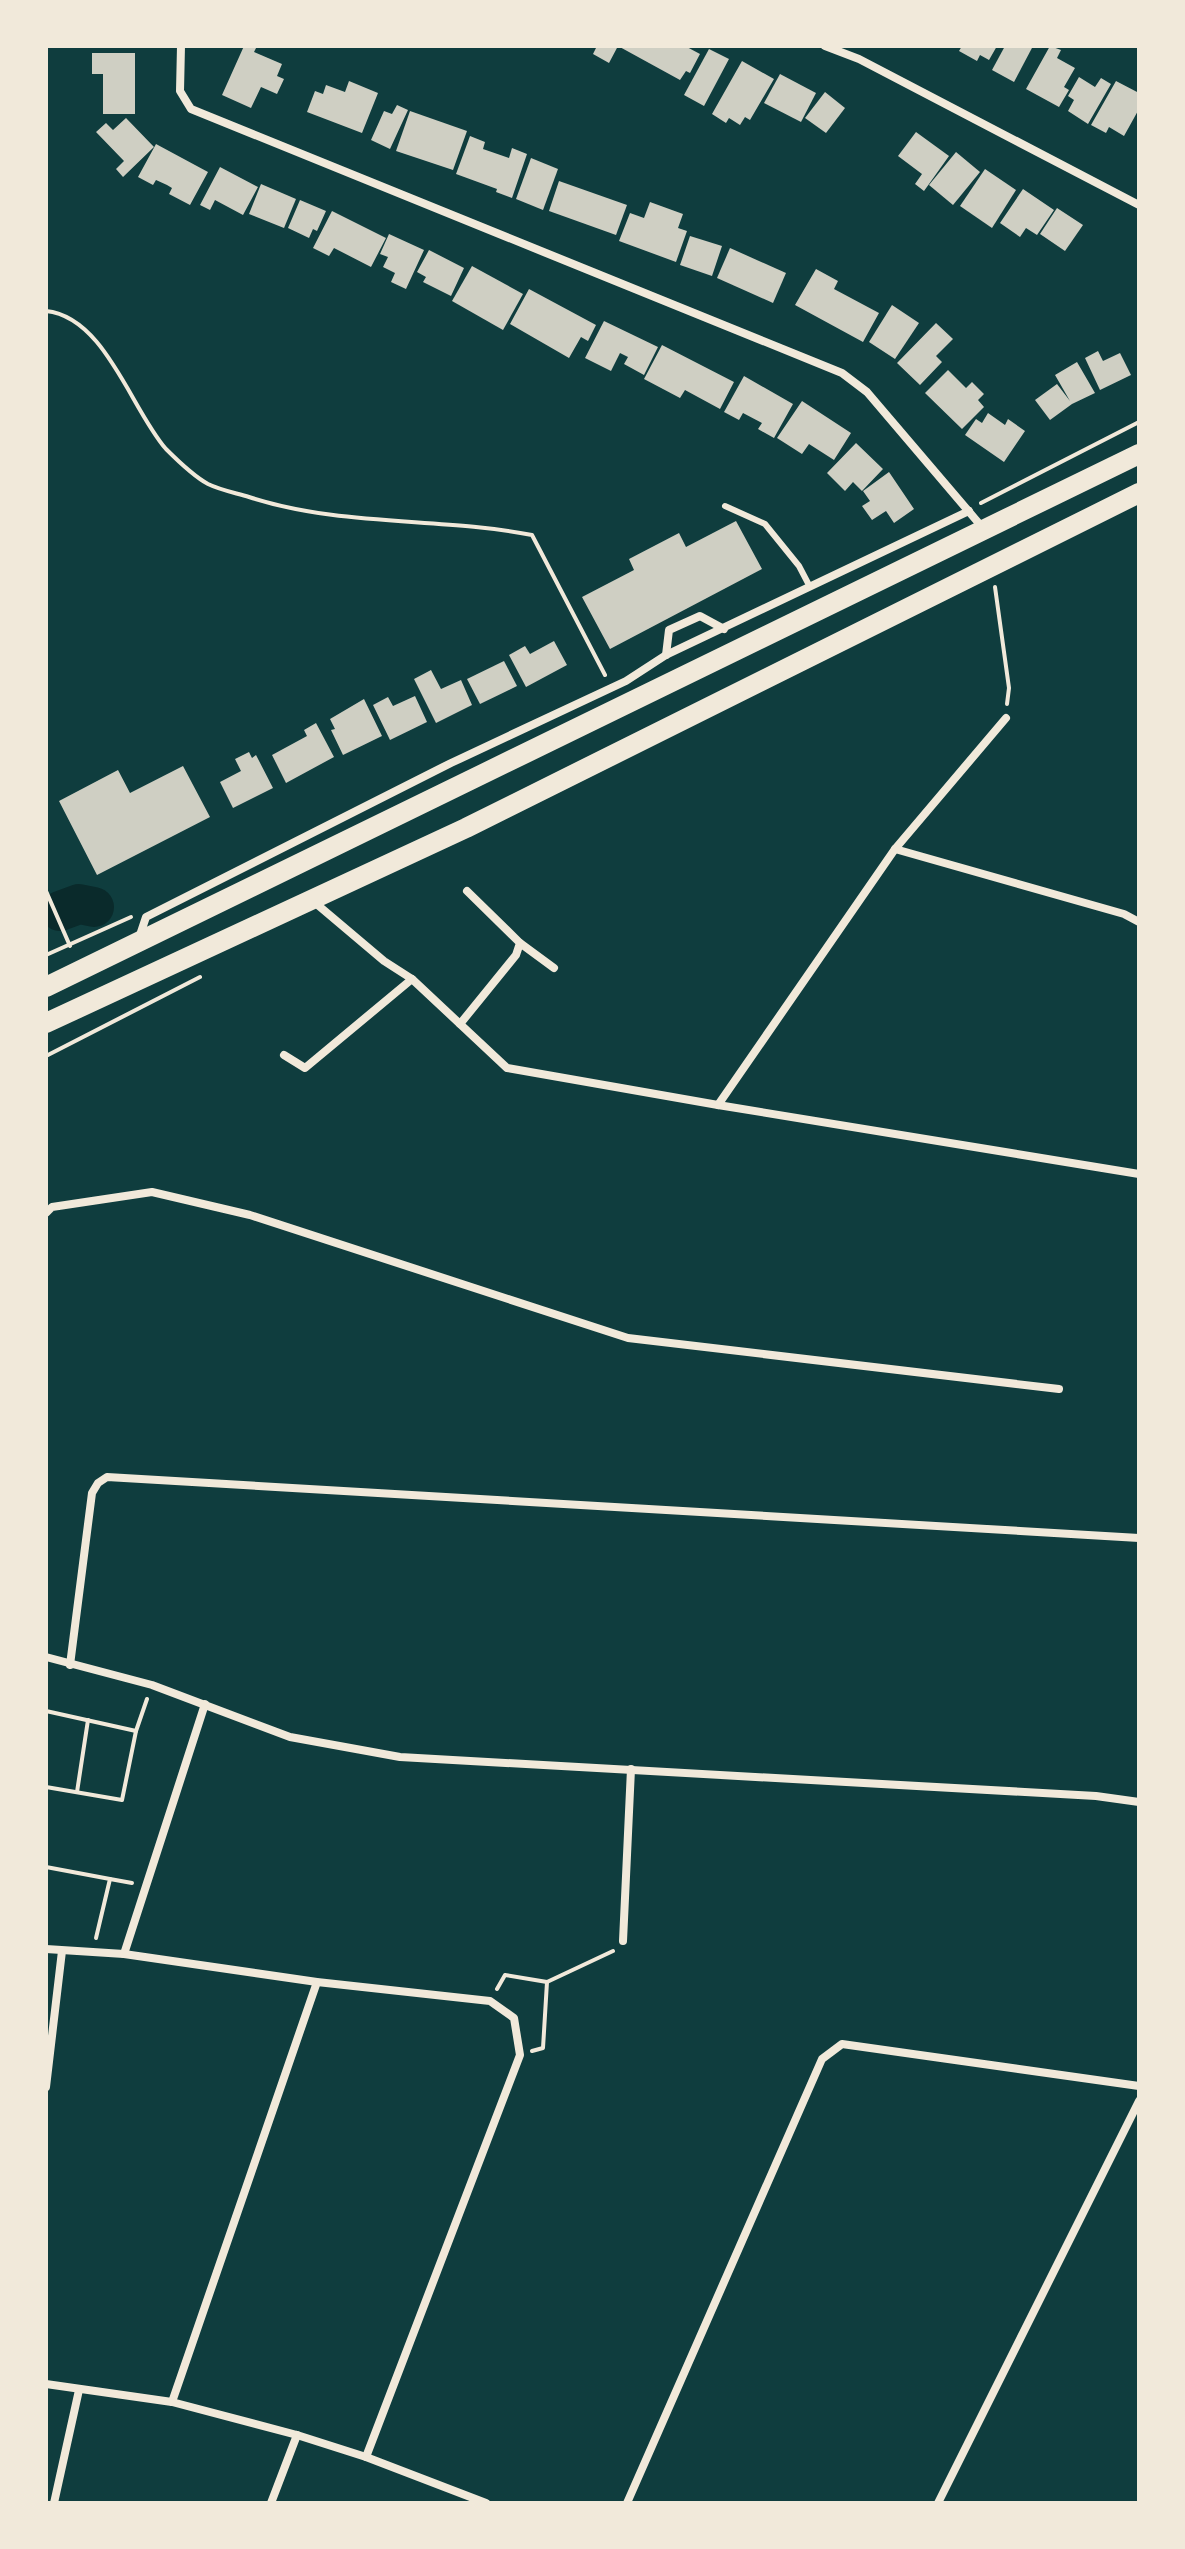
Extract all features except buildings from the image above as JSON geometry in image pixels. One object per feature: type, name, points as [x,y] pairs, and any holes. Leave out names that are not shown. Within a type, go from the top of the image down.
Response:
[{"type":"highway","points":[[46,987],[1139,454]]},
{"type":"highway","points":[[46,1023],[466,828],[1139,493]]},
{"type":"street","points":[[181,46],[180,91],[191,109],[842,373],[867,392],[985,531]]},
{"type":"street","points":[[825,46],[859,59],[1139,205]]},
{"type":"street","points":[[138,943],[146,917],[451,763],[612,688],[666,655],[969,511]]},
{"type":"street","points":[[666,655],[669,630],[700,616],[724,629]]},
{"type":"street","points":[[718,1105],[895,849],[1006,718]]},
{"type":"street","points":[[895,849],[1124,914],[1139,922]]},
{"type":"street","points":[[467,891],[520,943],[554,968]]},
{"type":"street","points":[[313,901],[384,961],[412,979],[507,1068],[1139,1174]]},
{"type":"street","points":[[460,1024],[516,955],[520,943]]},
{"type":"street","points":[[284,1055],[305,1068],[412,979]]},
{"type":"street","points":[[46,1213],[52,1207],[152,1192],[250,1215],[628,1338],[1059,1389]]},
{"type":"street","points":[[70,1665],[92,1493],[98,1483],[107,1477],[1139,1538]]},
{"type":"street","points":[[46,1657],[152,1685],[290,1737],[400,1757],[1096,1796],[1139,1802]]},
{"type":"street","points":[[124,1954],[205,1704]]},
{"type":"street","points":[[623,1941],[631,1769]]},
{"type":"street","points":[[46,1949],[124,1954],[317,1982],[490,2001],[514,2018],[520,2055],[366,2457]]},
{"type":"street","points":[[46,2087],[62,1951]]},
{"type":"street","points":[[172,2402],[317,1982]]},
{"type":"street","points":[[627,2503],[822,2059],[842,2044],[1139,2086]]},
{"type":"street","points":[[938,2503],[1139,2101]]},
{"type":"street","points":[[46,2384],[172,2402],[297,2435],[366,2457],[486,2503]]},
{"type":"street","points":[[54,2503],[79,2390]]},
{"type":"street","points":[[271,2503],[297,2435]]},
{"type":"lane","points":[[725,506],[765,524],[799,566],[810,587]]},
{"type":"path","points":[[46,311],[60,313],[83,327],[113,366],[166,449],[208,484],[281,507],[361,519],[490,527],[532,535],[612,688]]},
{"type":"path","points":[[969,511],[1139,422]]},
{"type":"path","points":[[995,587],[1009,688],[1006,718]]},
{"type":"path","points":[[46,891],[70,946]]},
{"type":"path","points":[[46,955],[132,916],[146,917]]},
{"type":"path","points":[[46,1787],[122,1800],[136,1731],[152,1685]]},
{"type":"path","points":[[46,1711],[136,1731]]},
{"type":"path","points":[[77,1792],[88,1720]]},
{"type":"path","points":[[46,1867],[145,1886]]},
{"type":"path","points":[[92,1953],[110,1879]]},
{"type":"path","points":[[490,2001],[505,1975],[547,1982],[612,1952],[623,1941]]},
{"type":"path","points":[[520,2055],[543,2048],[547,1982]]},
{"type":"waterway","points":[[60,911],[79,904],[94,907]]}]
